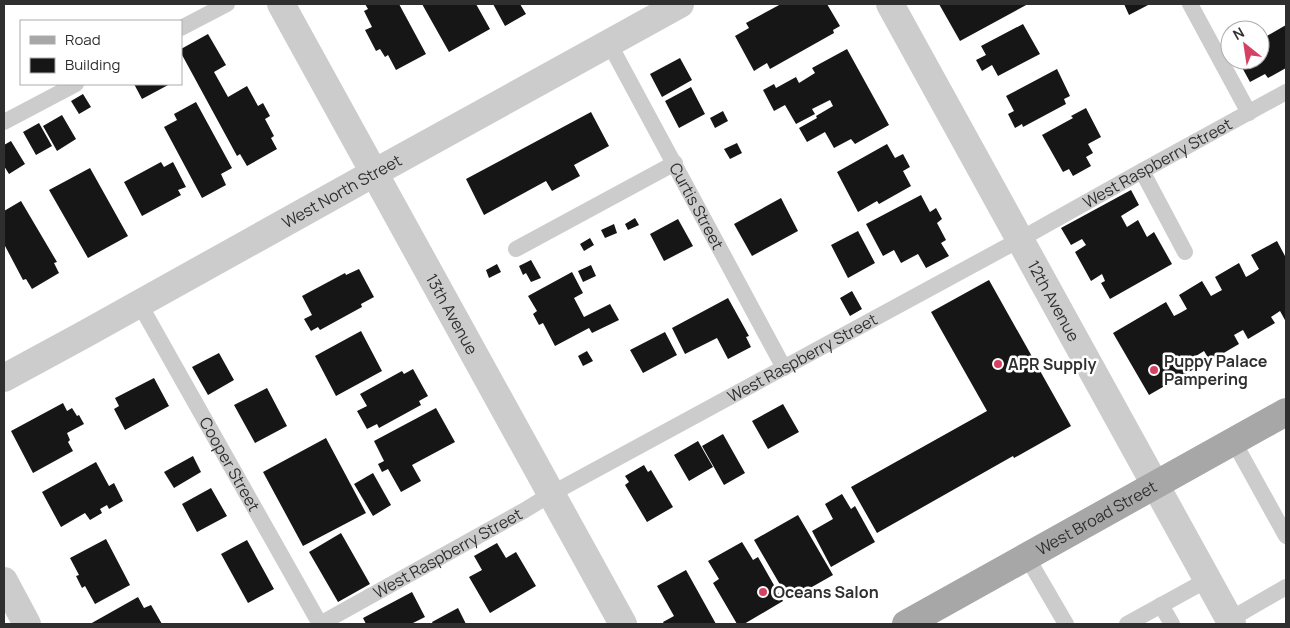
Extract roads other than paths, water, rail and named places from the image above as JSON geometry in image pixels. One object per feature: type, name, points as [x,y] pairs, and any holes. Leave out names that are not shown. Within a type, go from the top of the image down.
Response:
[{"type":"main road","name":"West Broad Street","points":[[906,624],[1286,412]]},
{"type":"street","name":"13th Avenue","points":[[281,4],[623,624]]},
{"type":"street","name":"West North Street","points":[[4,378],[680,4]]},
{"type":"street","name":"12th Avenue","points":[[890,4],[1230,622]]},
{"type":"street","points":[[4,582],[27,624]]},
{"type":"lane","points":[[182,27],[227,4]]},
{"type":"lane","points":[[1190,4],[1249,113]]},
{"type":"lane","name":"Curtis Street","points":[[609,43],[784,368]]},
{"type":"lane","points":[[4,122],[74,85]]},
{"type":"lane","name":"West Raspberry Street","points":[[320,624],[551,494],[1019,240],[1286,92]]},
{"type":"lane","points":[[516,249],[674,163]]},
{"type":"lane","points":[[1142,171],[1185,252]]},
{"type":"lane","name":"Cooper Street","points":[[139,303],[320,624]]},
{"type":"lane","points":[[1234,442],[1286,536]]},
{"type":"lane","points":[[1027,557],[1066,624]]},
{"type":"lane","points":[[1127,624],[1207,580]]},
{"type":"lane","points":[[1230,622],[1286,587]]},
{"type":"lane","points":[[1161,605],[1172,624]]},
{"type":"place","name":"APR Supply","points":[[998,364]]},
{"type":"place","name":"Puppy Palace Pampering","points":[[1154,370]]},
{"type":"place","name":"Oceans Salon","points":[[763,592]]}]
